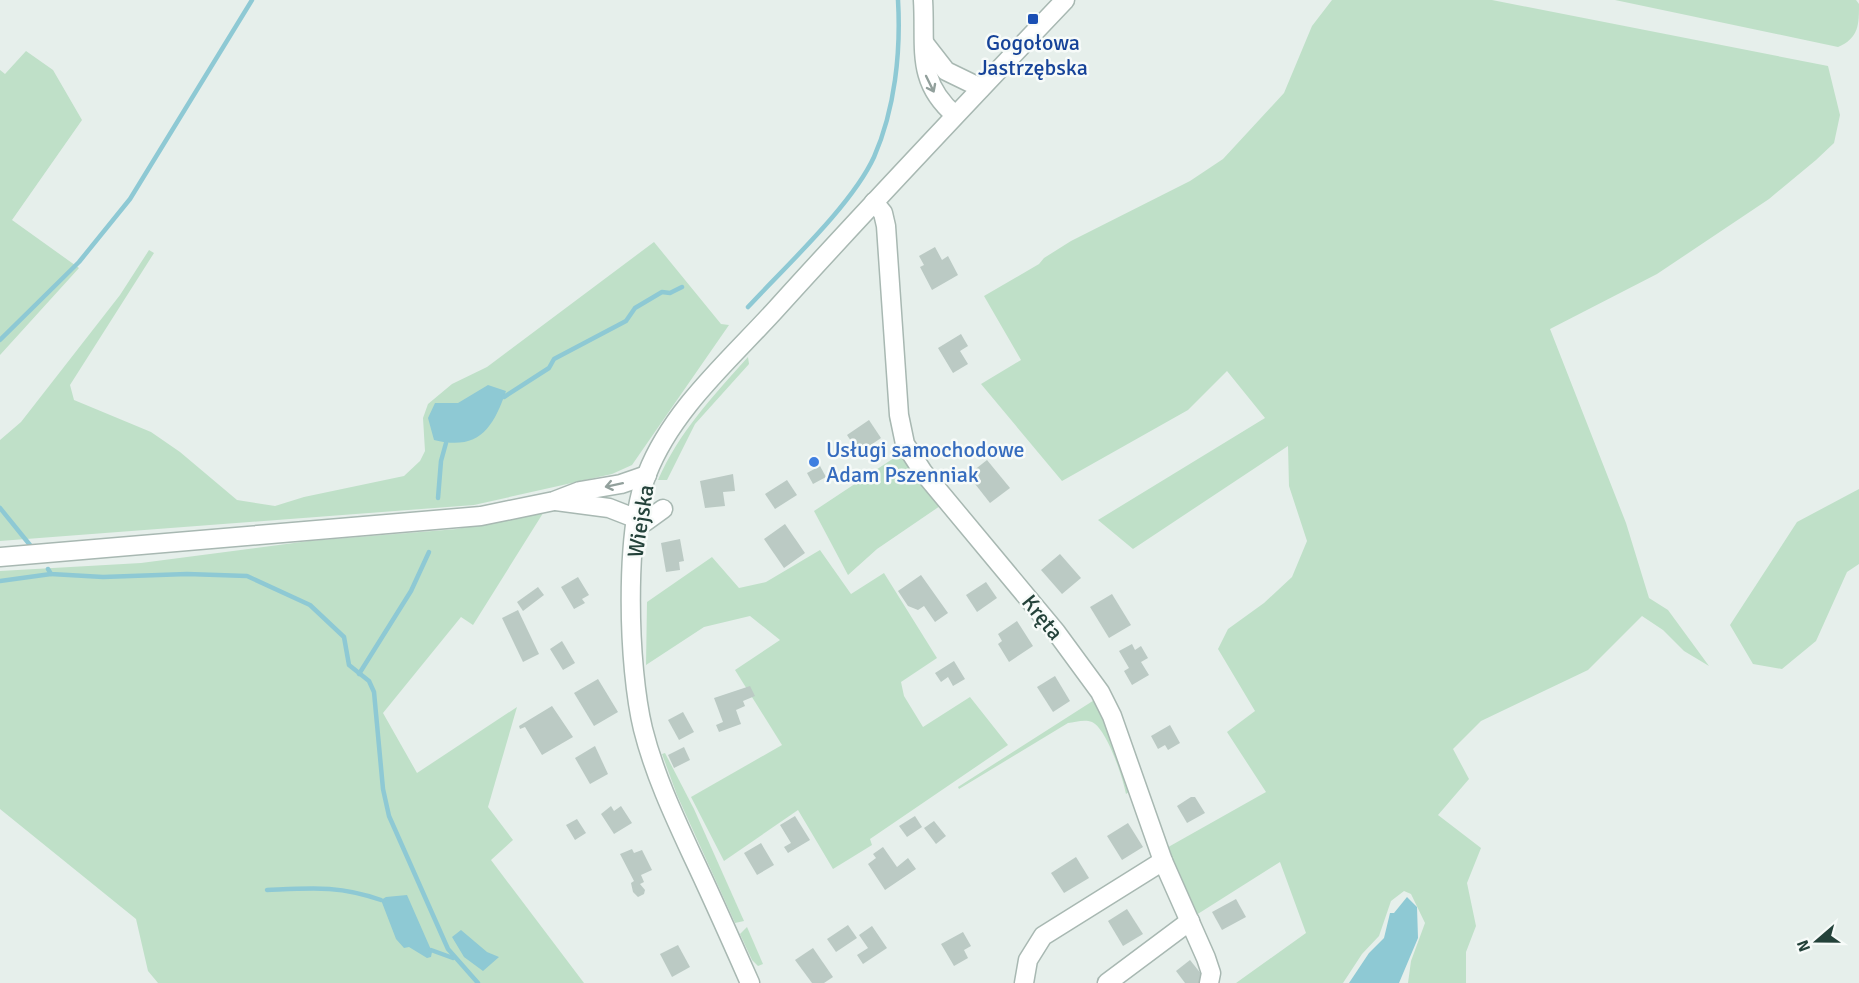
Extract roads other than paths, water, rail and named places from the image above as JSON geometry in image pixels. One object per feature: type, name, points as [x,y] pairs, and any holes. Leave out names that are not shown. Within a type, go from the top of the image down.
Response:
[{"type":"street","points":[[923,0],[925,75],[939,101],[955,115]]},
{"type":"street","name":"Wiejska","points":[[750,983],[668,801],[643,728],[633,631],[632,562],[636,520],[647,475],[669,433],[693,401],[874,202],[1065,0]]},
{"type":"street","points":[[925,44],[946,71],[981,88]]},
{"type":"street","name":"Kręta","points":[[874,202],[883,213],[886,226],[899,415],[905,444],[932,484],[1056,632],[1100,692],[1115,725],[1163,861],[1210,969],[1209,983]]},
{"type":"street","points":[[0,557],[465,518],[554,501],[580,491],[621,484],[647,475]]},
{"type":"street","points":[[554,501],[609,508],[645,522],[663,509]]},
{"type":"street","points":[[1024,983],[1028,960],[1043,936],[1163,861]]},
{"type":"street","points":[[1107,983],[1190,921]]},
{"type":"water","points":[[488,385],[506,391],[495,416],[482,434],[462,442],[449,443],[434,440],[428,418],[435,403],[458,403]]},
{"type":"water","points":[[407,895],[432,952],[431,957],[427,958],[409,947],[404,948],[396,939],[381,900],[386,897]]},
{"type":"water","points":[[1407,897],[1417,907],[1418,938],[1399,983],[1349,983],[1369,953],[1384,938],[1390,913],[1394,913]]},
{"type":"water","points":[[461,930],[487,952],[499,957],[483,971],[464,957],[452,937]]},
{"type":"waterway","points":[[0,340],[79,262],[130,199],[252,0]]},
{"type":"waterway","points":[[748,307],[834,215],[864,176],[874,157],[892,100],[897,60],[898,0]]},
{"type":"waterway","points":[[504,397],[549,368],[554,359],[626,321],[635,308],[662,292],[670,293],[682,287]]},
{"type":"waterway","points":[[438,498],[441,461],[446,443]]},
{"type":"waterway","points":[[0,508],[30,545]]},
{"type":"waterway","points":[[359,674],[411,591],[429,552]]},
{"type":"waterway","points":[[48,569],[51,574],[103,577],[187,574],[247,576],[310,605],[344,637],[349,665],[369,681],[374,692],[383,789],[389,816],[448,949],[478,983]]},
{"type":"waterway","points":[[0,581],[51,574]]},
{"type":"waterway","points":[[267,890],[311,888],[338,890],[381,900]]},
{"type":"waterway","points":[[431,950],[453,958]]},
{"type":"place","name":"Gogołowa Jastrzębska","points":[[1033,19]]},
{"type":"place","name":"Usługi samochodowe Adam Pszenniak","points":[[814,462]]}]
